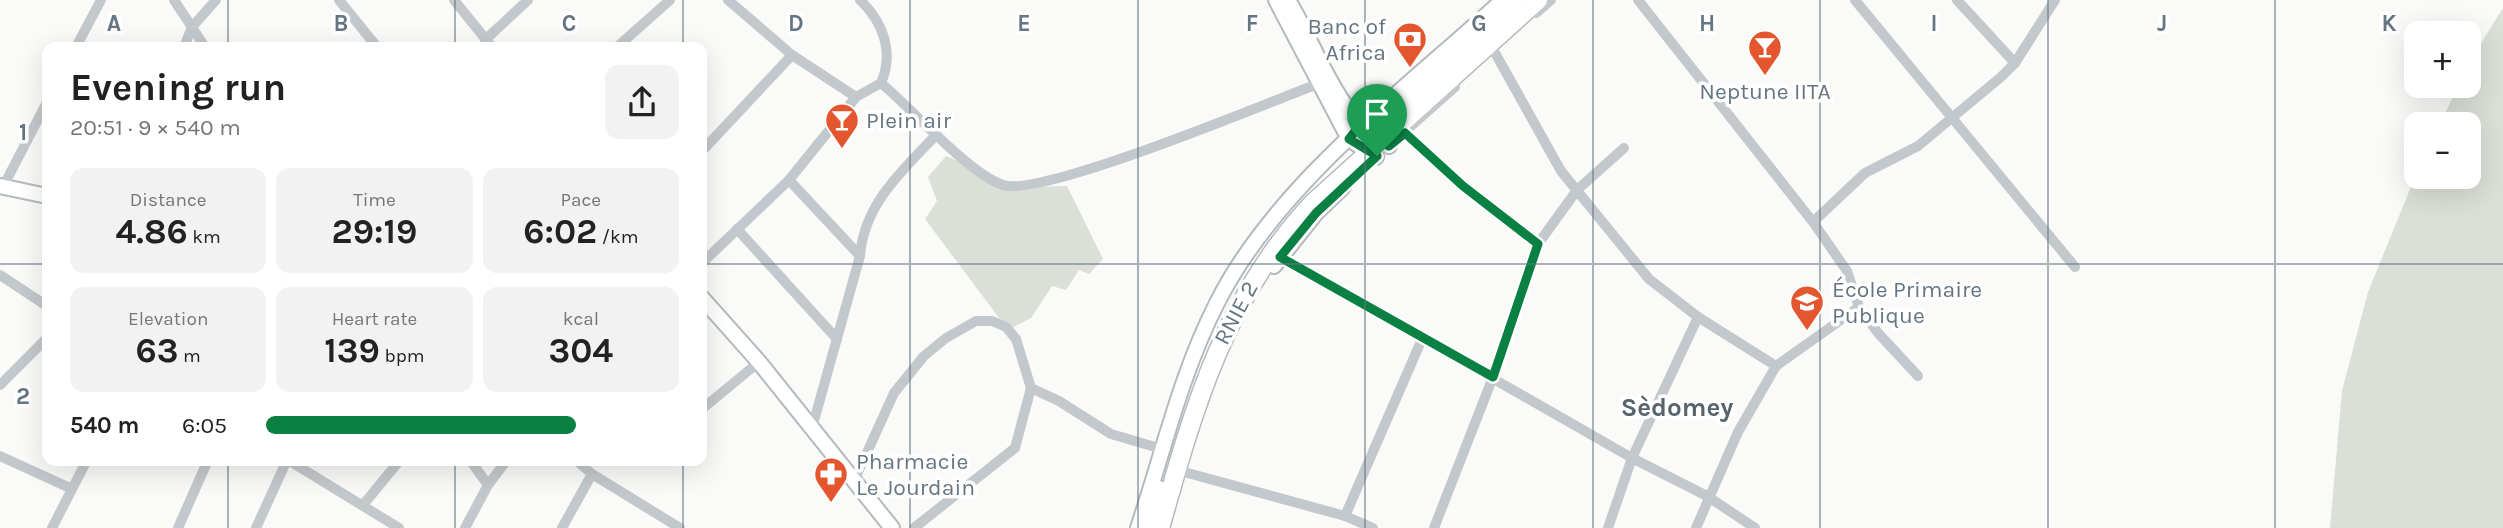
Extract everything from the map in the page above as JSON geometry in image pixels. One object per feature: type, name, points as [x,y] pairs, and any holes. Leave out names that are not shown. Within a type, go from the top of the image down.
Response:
[{"type":"highway","name":"RNIE 2","points":[[1160,528],[1201,391],[1236,309],[1287,230],[1369,142],[1521,0]]},
{"type":"highway","name":"RNIE 2","points":[[1147,528],[1203,360],[1224,312],[1250,266],[1290,212],[1538,0]]},
{"type":"street","points":[[79,42],[101,0]]},
{"type":"street","points":[[174,0],[202,42]]},
{"type":"street","points":[[186,42],[192,27],[216,0]]},
{"type":"street","points":[[339,0],[373,42]]},
{"type":"street","points":[[454,0],[488,42]]},
{"type":"street","points":[[490,42],[528,0]]},
{"type":"street","points":[[623,42],[670,0]]},
{"type":"street","points":[[728,0],[792,55],[856,97]]},
{"type":"street","points":[[707,258],[789,180],[856,97],[881,83],[889,56],[886,41],[860,0]]},
{"type":"street","points":[[1276,0],[1321,83],[1369,142]]},
{"type":"street","points":[[1288,0],[1324,70],[1369,142]]},
{"type":"street","points":[[1169,528],[1213,379],[1239,323],[1280,257],[1369,142],[1398,96],[1503,0]]},
{"type":"street","points":[[1138,528],[1162,449],[1217,303],[1243,260],[1289,200],[1369,142],[1405,133],[1551,0]]},
{"type":"street","points":[[1638,0],[1813,222],[1847,271],[1859,307],[1878,333],[1918,376]]},
{"type":"street","points":[[1855,0],[2075,267]]},
{"type":"street","points":[[1957,0],[2015,63]]},
{"type":"street","points":[[1813,222],[1865,173],[1918,146],[1954,118],[2015,63],[2055,0]]},
{"type":"street","points":[[1494,51],[1561,171],[1649,279],[1698,317],[1776,366]]},
{"type":"street","points":[[707,146],[792,55]]},
{"type":"street","points":[[881,83],[936,135],[1003,185],[1034,185],[1062,179],[1321,83]]},
{"type":"street","points":[[42,111],[1,186],[42,195]]},
{"type":"street","points":[[1405,133],[1463,186],[1538,244]]},
{"type":"street","points":[[811,428],[860,256],[862,232],[873,206],[936,135]]},
{"type":"street","points":[[1434,528],[1493,377],[1538,244],[1577,190],[1624,148]]},
{"type":"street","points":[[789,180],[860,256]]},
{"type":"street","points":[[737,229],[837,339]]},
{"type":"street","points":[[1280,257],[1632,458],[1707,496],[1755,528]]},
{"type":"street","points":[[0,275],[42,303]]},
{"type":"street","points":[[707,304],[759,362],[892,528]]},
{"type":"street","points":[[1696,528],[1707,496],[1738,432],[1776,366],[1859,307]]},
{"type":"street","points":[[1608,528],[1632,458],[1698,317]]},
{"type":"street","points":[[854,481],[894,393],[909,372],[946,338],[976,321],[992,321],[1006,327],[1017,339],[1031,388],[1015,448],[914,528]]},
{"type":"street","points":[[1345,516],[1422,339]]},
{"type":"street","points":[[0,384],[42,343]]},
{"type":"street","points":[[707,405],[759,362]]},
{"type":"street","points":[[1031,388],[1059,401],[1111,434],[1162,449]]},
{"type":"street","points":[[0,456],[70,488]]},
{"type":"street","points":[[52,528],[83,466]]},
{"type":"street","points":[[178,528],[205,466]]},
{"type":"street","points":[[256,528],[285,466]]},
{"type":"street","points":[[298,466],[363,505],[383,525],[399,528]]},
{"type":"street","points":[[363,505],[395,466]]},
{"type":"street","points":[[474,466],[488,485]]},
{"type":"street","points":[[465,528],[502,466]]},
{"type":"street","points":[[583,466],[680,528]]},
{"type":"street","points":[[1184,472],[1345,516],[1373,528]]},
{"type":"street","points":[[562,528],[592,474]]},
{"type":"shaded area","points":[[2503,8],[2503,528],[2330,528],[2342,391],[2368,292],[2410,189],[2481,189],[2481,112],[2446,112],[2452,98],[2481,98],[2481,44]]},
{"type":"shaded area","points":[[946,156],[969,166],[1003,188],[1067,186],[1103,259],[1089,274],[1079,270],[1066,290],[1052,286],[1031,318],[1008,330],[925,219],[937,201],[928,177]]},
{"type":"place","name":"Banc of Africa","points":[[1410,69]]},
{"type":"place","name":"Neptune IITA","points":[[1765,77]]},
{"type":"place","name":"Plein air","points":[[842,150]]},
{"type":"place","name":"École Primaire Publique","points":[[1807,332]]},
{"type":"place","name":"Pharmacie Le Jourdain","points":[[831,504]]},
{"type":"district","name":"Sèdomey","points":[[1677,407]]},
{"type":"route","points":[[1360,125],[1389,146],[1405,133],[1463,186],[1538,244],[1493,377],[1280,257],[1316,213],[1377,156],[1349,139],[1360,125]]}]
